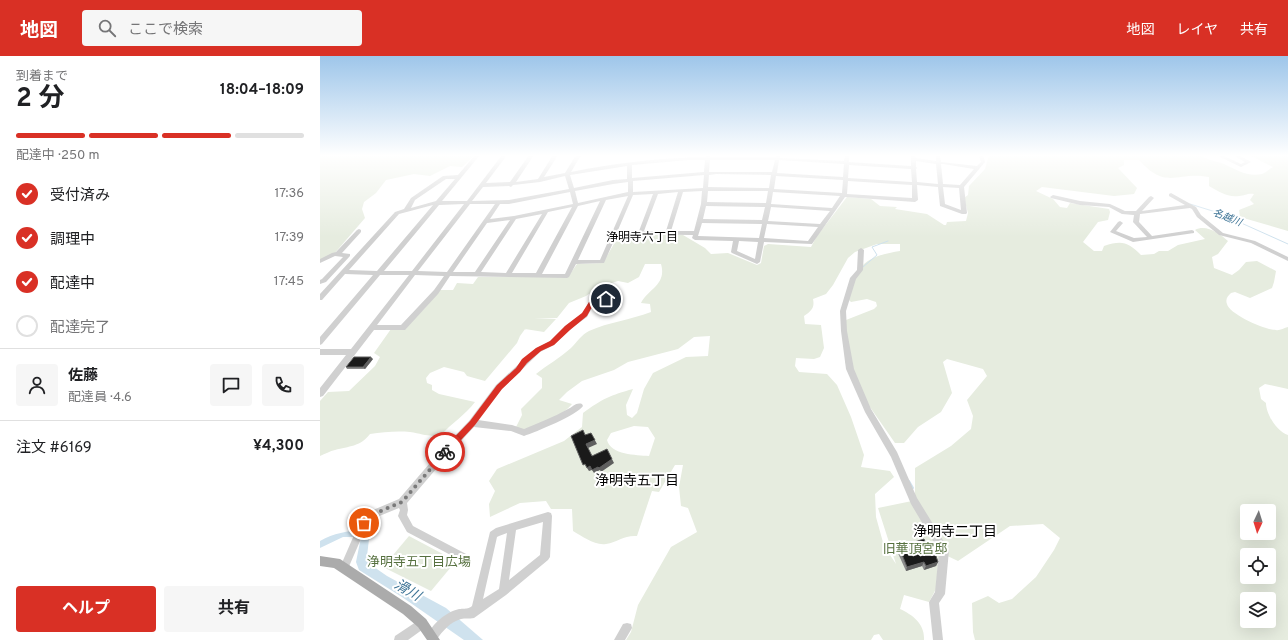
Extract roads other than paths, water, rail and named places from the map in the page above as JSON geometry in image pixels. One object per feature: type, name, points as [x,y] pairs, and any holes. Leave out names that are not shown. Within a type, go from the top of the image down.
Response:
[{"type":"main road","points":[[320,561],[336,563],[411,613],[422,623],[433,638]]},
{"type":"street","points":[[407,209],[413,199],[437,182]]},
{"type":"street","points":[[320,342],[454,182]]},
{"type":"street","points":[[320,394],[484,182]]},
{"type":"street","points":[[482,185],[511,185],[527,182]]},
{"type":"street","points":[[538,275],[576,204],[570,182]]},
{"type":"street","points":[[320,298],[397,213],[407,209],[437,202],[468,203],[520,200],[571,189],[615,182]]},
{"type":"street","points":[[574,262],[602,262],[631,194],[630,182]]},
{"type":"street","points":[[705,182],[704,204],[695,238],[810,243],[844,195],[845,182]]},
{"type":"street","points":[[736,239],[734,252],[757,262],[773,182]]},
{"type":"street","points":[[891,182],[961,187]]},
{"type":"street","points":[[940,182],[942,205],[962,213],[964,213],[961,187],[965,182]]},
{"type":"street","points":[[487,221],[514,218],[576,204],[631,194],[681,190],[772,190],[915,200],[915,184]]},
{"type":"street","points":[[668,232],[681,190]]},
{"type":"street","points":[[641,232],[656,192]]},
{"type":"street","points":[[1171,194],[1194,208],[1199,216],[1209,226],[1221,234],[1253,242],[1288,259]]},
{"type":"street","points":[[1054,197],[1080,203],[1110,206],[1124,213],[1137,213],[1190,206]]},
{"type":"street","points":[[1151,198],[1137,213],[1136,222],[1151,238]]},
{"type":"street","points":[[343,272],[567,276],[604,199]]},
{"type":"street","points":[[372,327],[403,328],[425,305],[449,274],[499,202]]},
{"type":"street","points":[[704,204],[768,205],[833,210]]},
{"type":"street","points":[[508,275],[546,211]]},
{"type":"street","points":[[477,274],[514,218]]},
{"type":"street","points":[[699,220],[765,222],[821,226]]},
{"type":"street","points":[[1120,223],[1113,232],[1133,240],[1192,232]]},
{"type":"street","points":[[320,261],[338,254],[359,231]]},
{"type":"street","points":[[614,232],[696,233]]},
{"type":"street","points":[[861,250],[860,270],[853,278],[843,311],[844,332],[850,369],[868,410],[894,456],[914,501],[944,550],[940,594],[934,602],[938,640]]},
{"type":"street","points":[[320,282],[324,281],[348,255],[338,254]]},
{"type":"street","points":[[344,568],[361,529],[369,516],[402,502],[472,423],[500,387],[525,361],[538,350],[552,343],[585,315],[591,304],[606,299]]},
{"type":"street","points":[[320,352],[353,352]]},
{"type":"street","points":[[472,423],[512,428],[524,433],[570,412],[579,406]]},
{"type":"street","points":[[402,502],[404,510],[402,516],[410,529],[465,558]]},
{"type":"street","points":[[433,638],[444,622],[460,614],[468,614],[476,609],[503,592],[545,557],[548,516],[496,532],[493,535],[476,609]]},
{"type":"street","points":[[503,592],[512,528]]},
{"type":"street","points":[[399,640],[422,623]]},
{"type":"street","points":[[619,640],[627,628]]},
{"type":"water","name":"滑川","points":[[363,530],[370,531],[367,556],[374,567],[387,576],[446,608],[483,640],[464,640],[402,597],[359,570],[356,562],[361,537],[343,537],[320,548],[320,541],[330,536]]},
{"type":"waterway","name":"名越川","points":[[1190,204],[1219,213],[1288,244]]},
{"type":"waterway","points":[[863,267],[877,255],[872,247],[888,241]]},
{"type":"waterway","points":[[909,481],[913,488]]},
{"type":"district","name":"浄明寺六丁目","points":[[642,238]]},
{"type":"district","name":"浄明寺五丁目","points":[[637,481]]},
{"type":"district","name":"浄明寺二丁目","points":[[955,532]]},
{"type":"park label","name":"旧華頂宮邸","points":[[915,550]]},
{"type":"park label","name":"浄明寺五丁目広場","points":[[419,563]]}]
